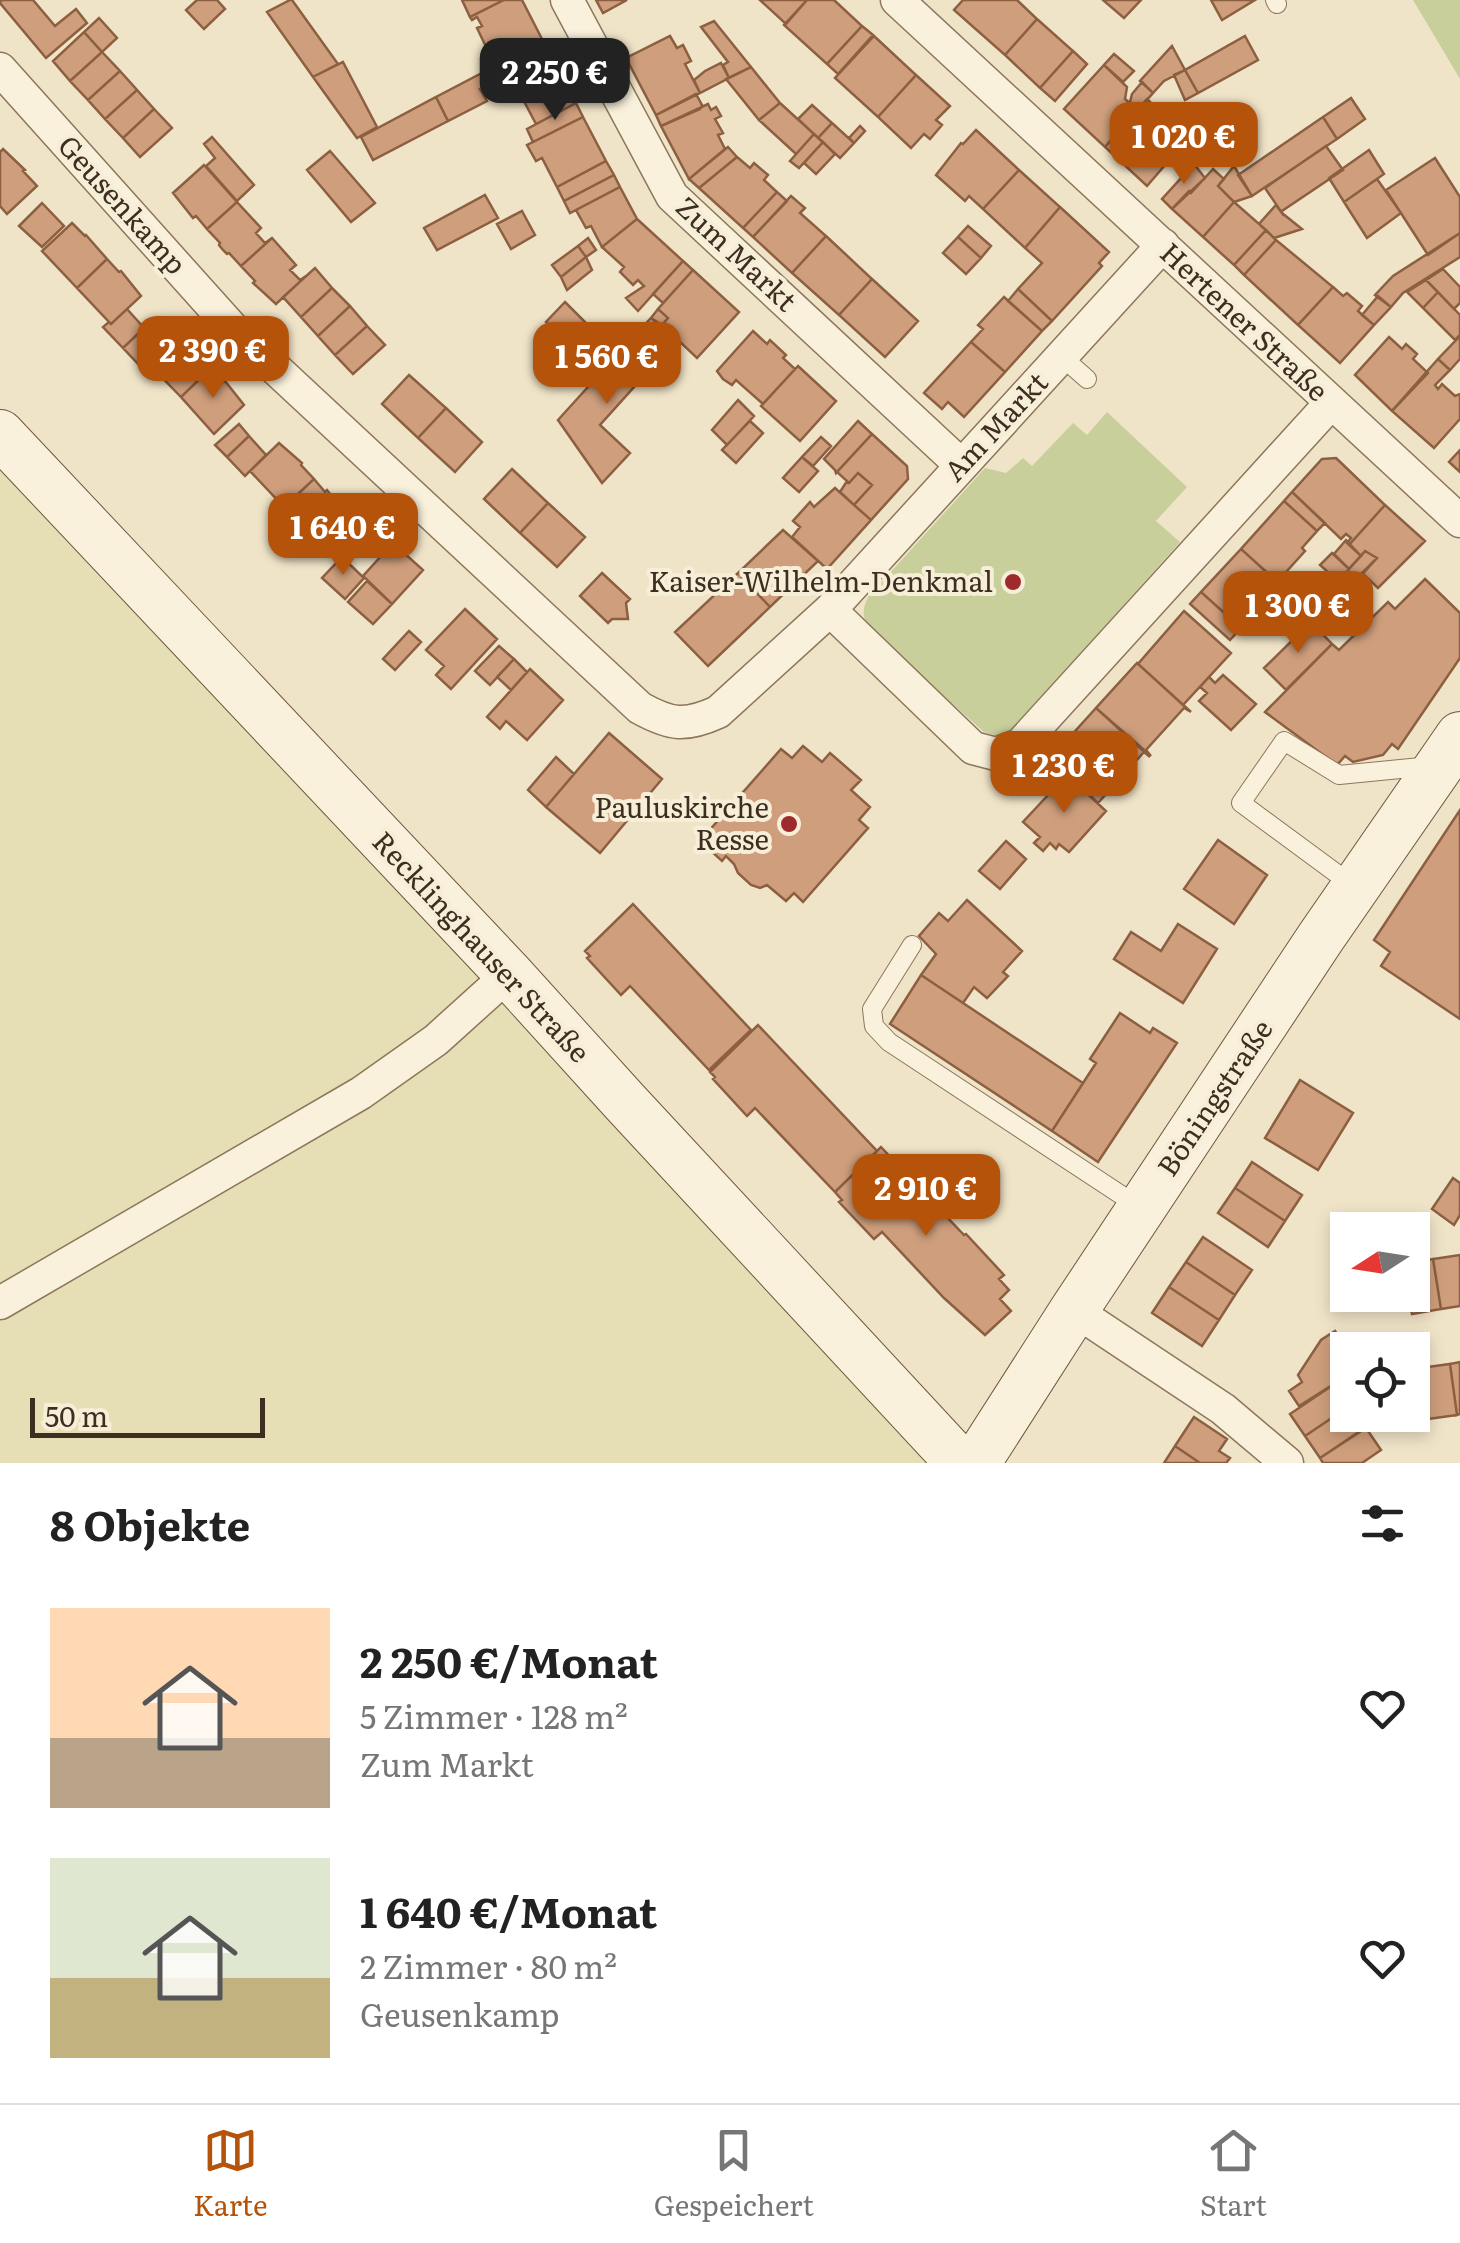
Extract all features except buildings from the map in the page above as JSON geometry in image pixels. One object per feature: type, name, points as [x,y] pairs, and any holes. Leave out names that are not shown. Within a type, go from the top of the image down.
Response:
[{"type":"main road","name":"Recklinghauser Straße","points":[[0,434],[509,974],[960,1463]]},
{"type":"main road","name":"Böningstraße","points":[[976,1463],[1074,1310],[1450,751]]},
{"type":"street","name":"Zum Markt","points":[[567,0],[672,196],[961,464]]},
{"type":"street","name":"Hertener Straße","points":[[896,0],[1460,521]]},
{"type":"street","name":"Geusenkamp","points":[[0,69],[233,329],[640,708],[663,721],[696,722]]},
{"type":"street","name":"Am Markt","points":[[696,722],[718,712],[830,610],[1163,245]]},
{"type":"street","points":[[830,610],[973,748],[996,754],[1020,746],[1331,403]]},
{"type":"street","points":[[0,1303],[361,1093],[436,1040],[509,974]]},
{"type":"street","points":[[1074,1310],[1223,1410],[1287,1463]]},
{"type":"lane","points":[[1061,356],[1087,379]]},
{"type":"lane","points":[[1356,887],[1241,803],[1284,742],[1339,775],[1450,751]]},
{"type":"lane","points":[[912,945],[872,1009],[874,1026],[889,1042],[1142,1208]]},
{"type":"shaded area","points":[[0,463],[477,970],[931,1463],[0,1463]]},
{"type":"green space","points":[[1413,0],[1460,0],[1460,79]]},
{"type":"green space","points":[[1107,412],[1187,487],[1156,521],[1180,542],[1013,728],[992,735],[869,629],[864,613],[866,602],[985,468],[1006,473],[1023,458],[1032,466],[1073,423],[1087,435]]},
{"type":"place","name":"Kaiser-Wilhelm-Denkmal","points":[[1013,582]]},
{"type":"place","name":"Pauluskirche Resse","points":[[789,824]]}]
